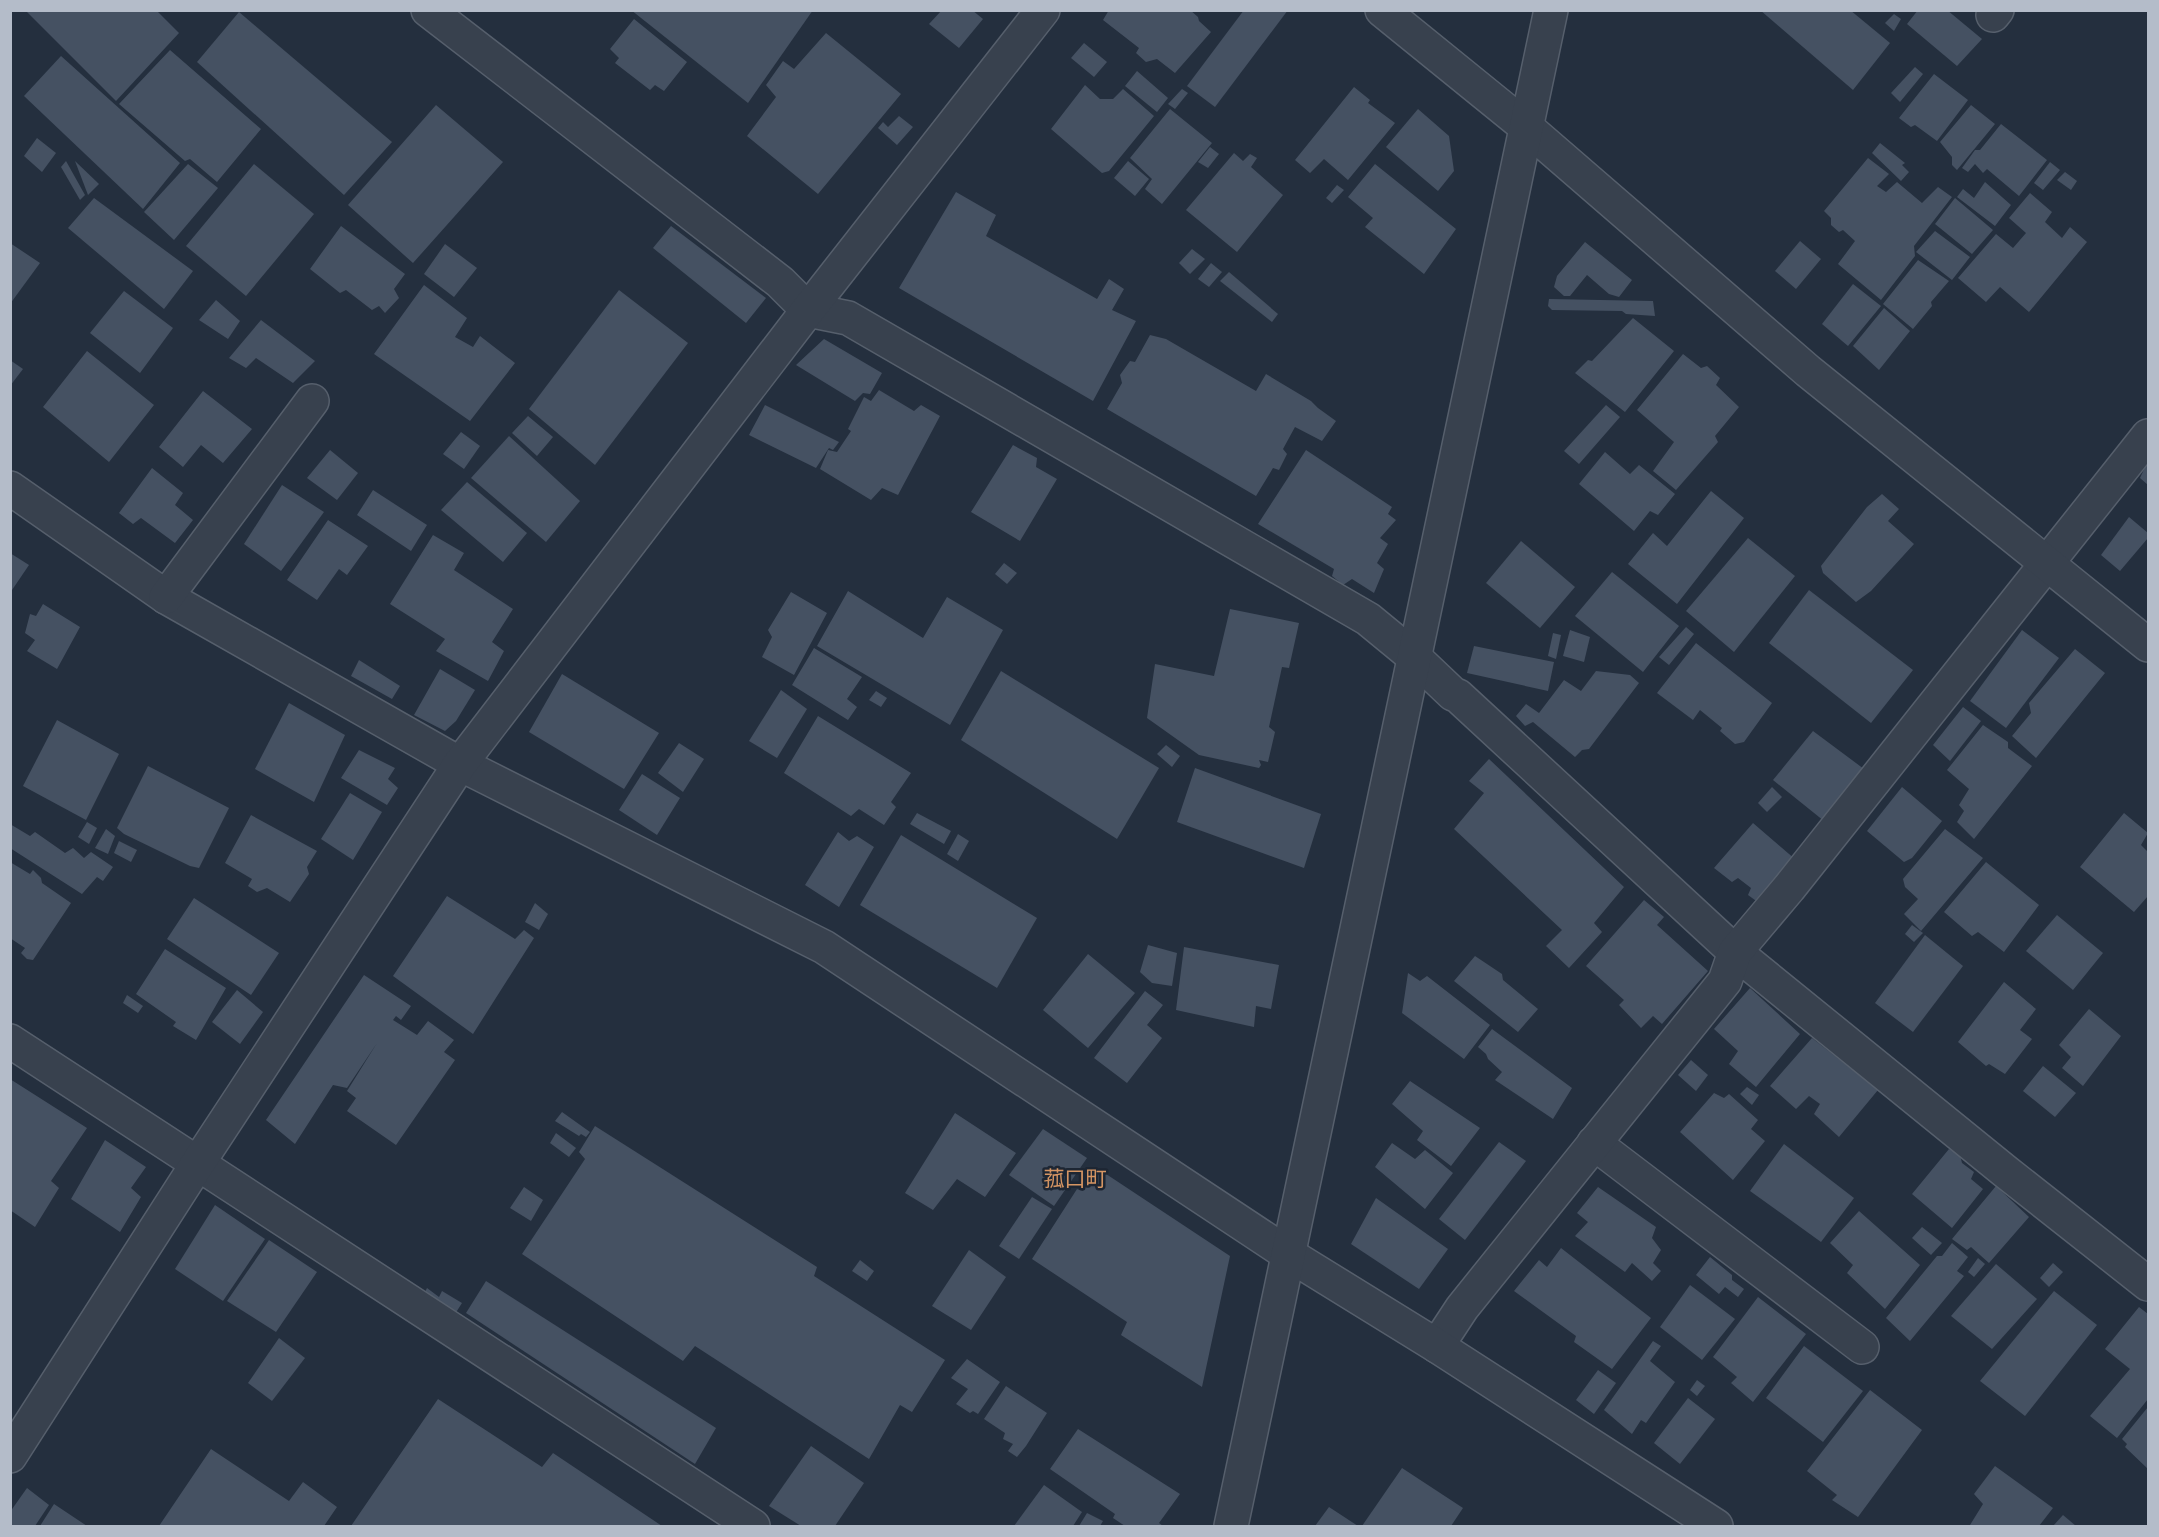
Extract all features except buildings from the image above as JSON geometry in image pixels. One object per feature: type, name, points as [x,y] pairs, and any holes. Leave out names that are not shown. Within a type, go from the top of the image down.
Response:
[{"type":"street","points":[[428,10],[780,282],[808,310],[848,318],[1368,619],[1413,656],[1735,952],[2148,1284]]},
{"type":"street","points":[[10,1456],[198,1163],[460,764],[808,310],[1043,10]]},
{"type":"street","points":[[1382,10],[1525,126],[1808,370],[2148,645]]},
{"type":"street","points":[[1230,1527],[1551,10]]},
{"type":"street","points":[[166,597],[312,401]]},
{"type":"street","points":[[1437,1346],[1461,1308],[1725,981],[1735,952],[1797,879],[2148,436]]},
{"type":"street","points":[[10,488],[166,597],[460,764],[824,947],[1288,1254],[1437,1346],[1716,1527]]},
{"type":"street","points":[[10,1041],[753,1527]]},
{"type":"street","points":[[1594,1143],[1862,1347]]},
{"type":"district","name":"菰口町","points":[[1075,1179]]}]
